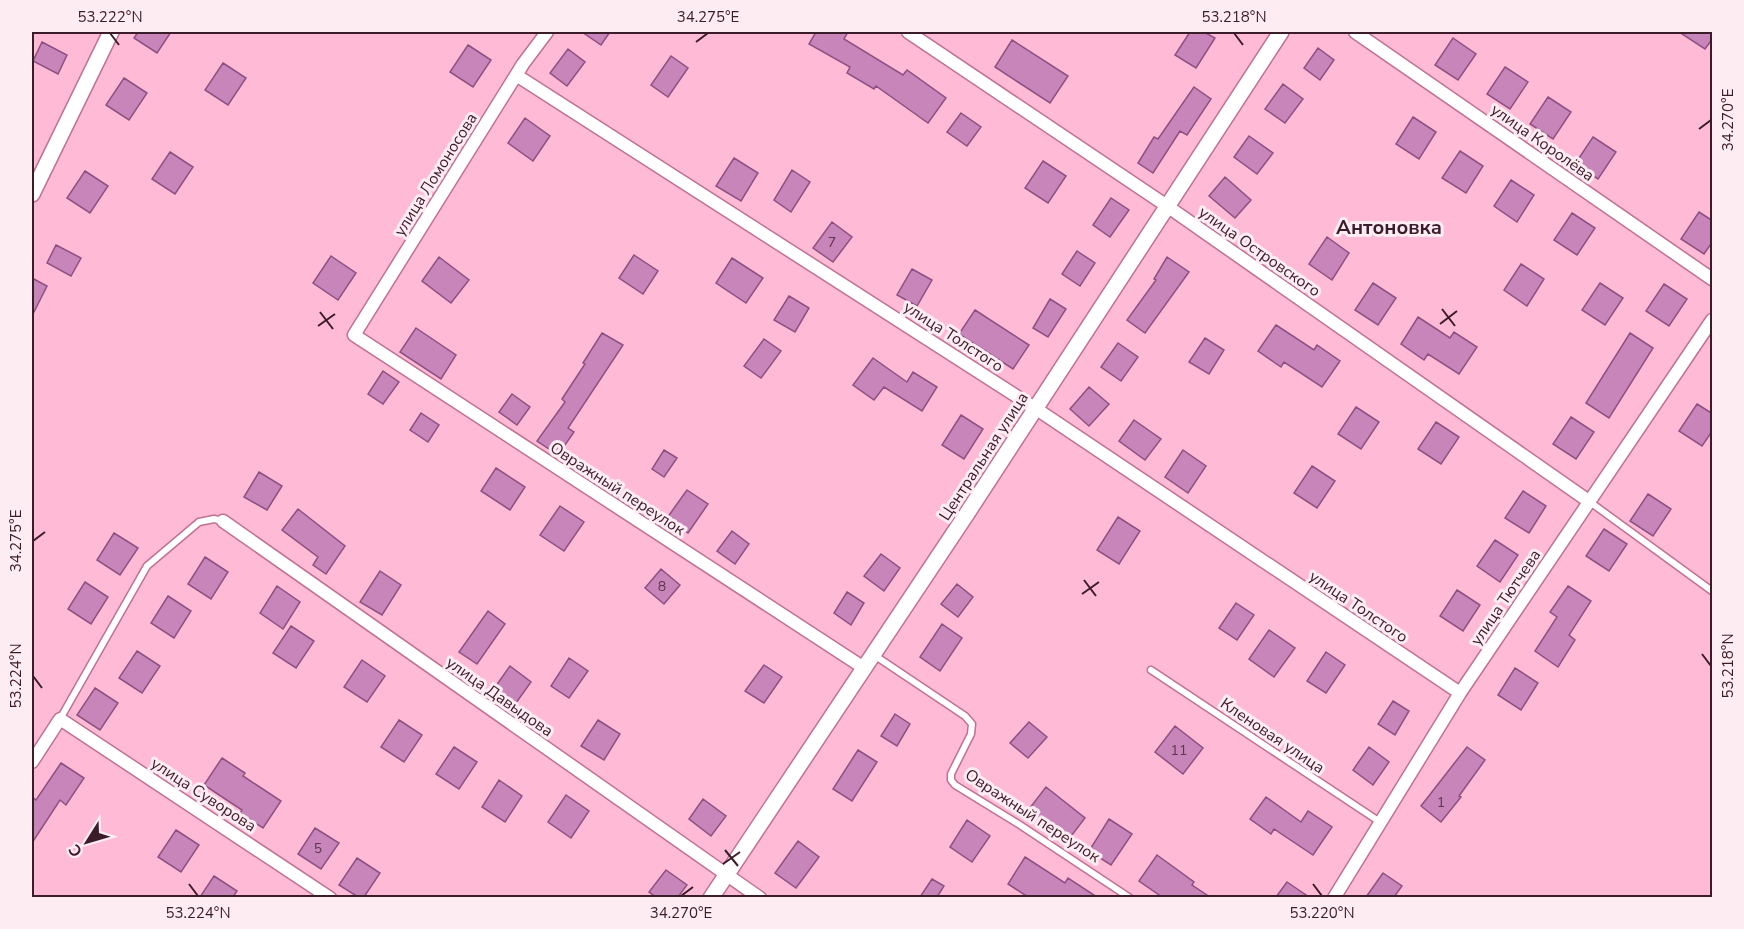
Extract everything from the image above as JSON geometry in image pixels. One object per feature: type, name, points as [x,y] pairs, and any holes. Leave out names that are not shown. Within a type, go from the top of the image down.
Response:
[{"type":"street","points":[[32,194],[111,32]]},
{"type":"street","name":"улица Ломоносова","points":[[354,335],[516,75],[547,32]]},
{"type":"street","name":"улица Островского","points":[[908,32],[1167,206],[1590,502]]},
{"type":"street","name":"Центральная улица","points":[[711,897],[873,655],[1281,32]]},
{"type":"street","name":"улица Королёва","points":[[1355,32],[1713,279]]},
{"type":"street","name":"улица Толстого","points":[[516,75],[1035,408],[1460,693]]},
{"type":"street","name":"улица Тютчева","points":[[1334,897],[1460,693],[1713,320]]},
{"type":"street","name":"Овражный переулок","points":[[354,335],[864,668]]},
{"type":"street","name":"улица Давыдова","points":[[223,521],[760,897]]},
{"type":"street","points":[[32,762],[60,719]]},
{"type":"street","name":"улица Суворова","points":[[60,719],[330,897]]},
{"type":"lane","points":[[1590,502],[1713,591]]},
{"type":"lane","points":[[60,719],[147,566],[199,522],[214,519],[223,521]]},
{"type":"lane","name":"Овражный переулок","points":[[873,655],[966,716],[972,724],[971,734],[951,774],[951,780],[956,785],[1130,897]]},
{"type":"lane","name":"Кленовая улица","points":[[1151,670],[1381,823]]},
{"type":"building","points":[[138,32],[171,32],[157,53],[134,38]]},
{"type":"building","points":[[582,32],[610,32],[601,45]]},
{"type":"building","points":[[816,32],[848,32],[844,39],[903,75],[907,70],[946,98],[928,123],[876,86],[874,89],[847,73],[850,67],[809,44]]},
{"type":"building","points":[[1190,32],[1204,32],[1215,38],[1196,68],[1175,55]]},
{"type":"building","points":[[1679,32],[1713,32],[1713,38],[1705,49]]},
{"type":"building","points":[[1453,38],[1476,54],[1458,80],[1435,65]]},
{"type":"building","points":[[1012,40],[1068,76],[1050,103],[995,67]]},
{"type":"building","points":[[42,42],[67,55],[58,74],[33,61]]},
{"type":"building","points":[[468,45],[491,60],[473,87],[450,72]]},
{"type":"building","points":[[1318,48],[1334,60],[1320,80],[1304,68]]},
{"type":"building","points":[[568,49],[585,62],[567,86],[550,73]]},
{"type":"building","points":[[671,56],[688,68],[668,97],[651,85]]},
{"type":"building","points":[[223,63],[246,78],[228,105],[205,90]]},
{"type":"building","points":[[1505,67],[1528,82],[1510,109],[1487,94]]},
{"type":"building","points":[[124,78],[147,93],[129,120],[106,105]]},
{"type":"building","points":[[1283,84],[1303,99],[1285,123],[1265,109]]},
{"type":"building","points":[[1194,87],[1211,99],[1187,135],[1180,131],[1153,173],[1138,163],[1154,137],[1158,139]]},
{"type":"building","points":[[1548,97],[1571,112],[1553,139],[1530,124]]},
{"type":"building","points":[[961,113],[981,127],[967,146],[947,132]]},
{"type":"building","points":[[1413,117],[1436,132],[1419,159],[1396,144]]},
{"type":"building","points":[[525,118],[550,136],[533,161],[508,143]]},
{"type":"building","points":[[1249,136],[1273,153],[1257,174],[1234,157]]},
{"type":"building","points":[[1593,137],[1616,152],[1598,179],[1575,164]]},
{"type":"building","points":[[1460,151],[1483,166],[1466,193],[1442,178]]},
{"type":"building","points":[[170,152],[193,167],[175,194],[152,179]]},
{"type":"building","points":[[734,158],[758,173],[741,201],[716,186]]},
{"type":"building","points":[[1043,161],[1066,176],[1048,203],[1025,188]]},
{"type":"building","points":[[792,170],[810,182],[791,212],[774,200]]},
{"type":"building","points":[[85,171],[108,186],[90,213],[67,198]]},
{"type":"building","points":[[1225,177],[1251,200],[1235,218],[1209,196]]},
{"type":"building","points":[[1511,180],[1534,195],[1517,222],[1494,206]]},
{"type":"building","points":[[1111,198],[1129,210],[1110,237],[1093,225]]},
{"type":"building","points":[[1699,212],[1713,221],[1713,241],[1704,254],[1681,239]]},
{"type":"building","points":[[1572,213],[1595,228],[1577,255],[1554,240]]},
{"type":"building","points":[[832,222],[852,237],[833,262],[813,248]]},
{"type":"building","points":[[1327,237],[1349,253],[1332,280],[1309,264]]},
{"type":"building","points":[[56,245],[81,258],[71,276],[47,263]]},
{"type":"building","points":[[1077,251],[1095,263],[1080,286],[1062,274]]},
{"type":"building","points":[[634,255],[658,271],[643,294],[619,278]]},
{"type":"building","points":[[331,256],[356,273],[338,300],[313,283]]},
{"type":"building","points":[[439,257],[469,280],[451,303],[422,281]]},
{"type":"building","points":[[1167,257],[1189,272],[1145,333],[1127,320],[1156,280],[1154,279]]},
{"type":"building","points":[[732,258],[763,278],[746,303],[716,283]]},
{"type":"building","points":[[1521,264],[1544,279],[1527,306],[1504,290]]},
{"type":"building","points":[[912,269],[932,280],[917,306],[897,295]]},
{"type":"building","points":[[32,278],[47,286],[32,316]]},
{"type":"building","points":[[1373,283],[1396,298],[1378,325],[1355,310]]},
{"type":"building","points":[[1600,283],[1623,298],[1605,325],[1582,310]]},
{"type":"building","points":[[1664,284],[1687,299],[1669,326],[1646,311]]},
{"type":"building","points":[[789,296],[809,308],[795,332],[774,320]]},
{"type":"building","points":[[1050,299],[1066,309],[1048,337],[1033,328]]},
{"type":"building","points":[[975,310],[1029,345],[1013,369],[959,334]]},
{"type":"building","points":[[1418,317],[1450,338],[1454,332],[1477,347],[1459,374],[1428,354],[1424,360],[1401,344]]},
{"type":"building","points":[[1276,325],[1314,350],[1317,345],[1340,361],[1322,387],[1284,362],[1281,367],[1258,351]]},
{"type":"building","points":[[416,328],[456,355],[441,379],[400,352]]},
{"type":"building","points":[[602,333],[623,345],[568,428],[574,432],[558,455],[537,441],[565,402],[562,399]]},
{"type":"building","points":[[1630,333],[1653,348],[1609,418],[1586,403]]},
{"type":"building","points":[[1205,338],[1224,350],[1209,374],[1189,362]]},
{"type":"building","points":[[764,339],[781,351],[761,378],[744,366]]},
{"type":"building","points":[[1118,343],[1138,357],[1121,381],[1101,367]]},
{"type":"building","points":[[873,358],[907,382],[913,372],[937,387],[922,411],[884,387],[874,400],[853,385]]},
{"type":"building","points":[[383,371],[399,382],[383,404],[368,394]]},
{"type":"building","points":[[1089,387],[1109,404],[1089,426],[1070,409]]},
{"type":"building","points":[[512,394],[530,407],[517,425],[499,412]]},
{"type":"building","points":[[1697,404],[1713,414],[1713,430],[1702,446],[1679,431]]},
{"type":"building","points":[[1356,407],[1379,422],[1361,449],[1338,434]]},
{"type":"building","points":[[421,413],[439,425],[428,442],[410,430]]},
{"type":"building","points":[[961,415],[983,429],[964,459],[942,445]]},
{"type":"building","points":[[1571,417],[1594,432],[1576,459],[1553,444]]},
{"type":"building","points":[[1134,420],[1161,439],[1145,460],[1119,441]]},
{"type":"building","points":[[1436,422],[1459,437],[1441,464],[1418,449]]},
{"type":"building","points":[[664,450],[677,458],[664,477],[652,469]]},
{"type":"building","points":[[1183,450],[1206,466],[1188,493],[1165,477]]},
{"type":"building","points":[[1312,466],[1335,481],[1317,508],[1294,493]]},
{"type":"building","points":[[496,468],[525,487],[510,510],[481,491]]},
{"type":"building","points":[[259,472],[282,486],[267,510],[244,497]]},
{"type":"building","points":[[687,490],[708,504],[688,533],[667,518]]},
{"type":"building","points":[[1523,491],[1546,506],[1529,533],[1505,518]]},
{"type":"building","points":[[1648,494],[1671,509],[1653,536],[1630,521]]},
{"type":"building","points":[[560,506],[584,522],[564,551],[540,535]]},
{"type":"building","points":[[298,509],[345,546],[326,574],[313,565],[318,557],[282,530]]},
{"type":"building","points":[[1118,517],[1140,531],[1119,564],[1097,550]]},
{"type":"building","points":[[1604,529],[1627,544],[1609,571],[1586,556]]},
{"type":"building","points":[[732,531],[749,544],[735,564],[717,551]]},
{"type":"building","points":[[114,533],[138,548],[120,575],[97,560]]},
{"type":"building","points":[[1495,540],[1518,555],[1500,582],[1477,566]]},
{"type":"building","points":[[881,554],[900,568],[884,591],[864,576]]},
{"type":"building","points":[[205,557],[228,572],[211,599],[188,584]]},
{"type":"building","points":[[661,569],[680,585],[664,604],[645,588]]},
{"type":"building","points":[[380,571],[401,585],[382,615],[360,602]]},
{"type":"building","points":[[85,582],[108,597],[91,624],[68,609]]},
{"type":"building","points":[[957,584],[973,597],[958,617],[941,604]]},
{"type":"building","points":[[277,586],[300,602],[283,629],[260,613]]},
{"type":"building","points":[[1568,586],[1591,601],[1569,635],[1575,640],[1558,667],[1535,651],[1557,617],[1550,612]]},
{"type":"building","points":[[1457,590],[1480,605],[1463,631],[1440,616]]},
{"type":"building","points":[[847,592],[864,603],[851,625],[834,613]]},
{"type":"building","points":[[168,596],[191,611],[174,638],[151,623]]},
{"type":"building","points":[[1236,603],[1254,615],[1237,640],[1219,628]]},
{"type":"building","points":[[488,611],[505,624],[477,664],[459,652]]},
{"type":"building","points":[[942,624],[962,638],[940,671],[920,657]]},
{"type":"building","points":[[291,626],[314,641],[296,668],[273,653]]},
{"type":"building","points":[[1269,630],[1295,648],[1274,677],[1249,659]]},
{"type":"building","points":[[137,651],[160,666],[142,693],[119,678]]},
{"type":"building","points":[[1326,652],[1345,665],[1326,693],[1307,681]]},
{"type":"building","points":[[569,658],[588,671],[569,698],[551,686]]},
{"type":"building","points":[[362,660],[385,676],[367,702],[344,687]]},
{"type":"building","points":[[764,665],[782,677],[764,703],[745,691]]},
{"type":"building","points":[[510,666],[531,682],[516,703],[495,687]]},
{"type":"building","points":[[1515,668],[1538,683],[1521,710],[1498,695]]},
{"type":"building","points":[[95,688],[118,703],[100,730],[77,715]]},
{"type":"building","points":[[1393,701],[1409,711],[1395,735],[1378,724]]},
{"type":"building","points":[[895,714],[910,724],[897,746],[881,736]]},
{"type":"building","points":[[399,720],[422,735],[404,762],[381,747]]},
{"type":"building","points":[[598,720],[620,734],[604,760],[581,746]]},
{"type":"building","points":[[1029,722],[1047,737],[1028,758],[1010,743]]},
{"type":"building","points":[[1175,726],[1203,748],[1183,774],[1155,752]]},
{"type":"building","points":[[454,747],[477,762],[459,789],[436,774]]},
{"type":"building","points":[[1369,747],[1389,762],[1373,785],[1353,770]]},
{"type":"building","points":[[1467,747],[1485,760],[1459,796],[1461,797],[1441,822],[1421,806]]},
{"type":"building","points":[[858,750],[877,762],[852,801],[833,789]]},
{"type":"building","points":[[222,758],[245,773],[243,776],[281,801],[263,828],[240,813],[242,810],[204,785]]},
{"type":"building","points":[[61,763],[84,778],[66,805],[60,800],[32,843],[32,797],[36,800]]},
{"type":"building","points":[[499,780],[522,796],[505,822],[482,807]]},
{"type":"building","points":[[1046,787],[1085,818],[1069,839],[1029,809]]},
{"type":"building","points":[[566,795],[589,811],[571,838],[548,822]]},
{"type":"building","points":[[1266,797],[1301,822],[1308,811],[1332,827],[1313,855],[1274,829],[1271,834],[1250,819]]},
{"type":"building","points":[[703,799],[726,816],[711,836],[689,819]]},
{"type":"building","points":[[1109,819],[1132,834],[1111,865],[1089,851]]},
{"type":"building","points":[[967,820],[990,836],[972,862],[950,847]]},
{"type":"building","points":[[315,828],[339,843],[321,869],[298,854]]},
{"type":"building","points":[[176,830],[199,845],[181,872],[158,857]]},
{"type":"building","points":[[798,841],[819,857],[796,888],[775,873]]},
{"type":"building","points":[[1157,855],[1194,882],[1192,885],[1210,897],[1162,897],[1139,881]]},
{"type":"building","points":[[1025,857],[1065,883],[1068,878],[1097,897],[1028,897],[1008,884]]},
{"type":"building","points":[[357,858],[380,873],[364,897],[358,897],[339,885]]},
{"type":"building","points":[[666,870],[687,885],[678,897],[656,897],[649,892]]},
{"type":"building","points":[[1383,873],[1402,886],[1394,897],[1366,897]]},
{"type":"building","points":[[214,876],[237,891],[233,897],[200,897]]},
{"type":"building","points":[[932,879],[944,886],[937,897],[920,897]]},
{"type":"building","points":[[1287,882],[1309,897],[1276,897]]},
{"type":"district","name":"Антоновка","points":[[1389,227]]}]
